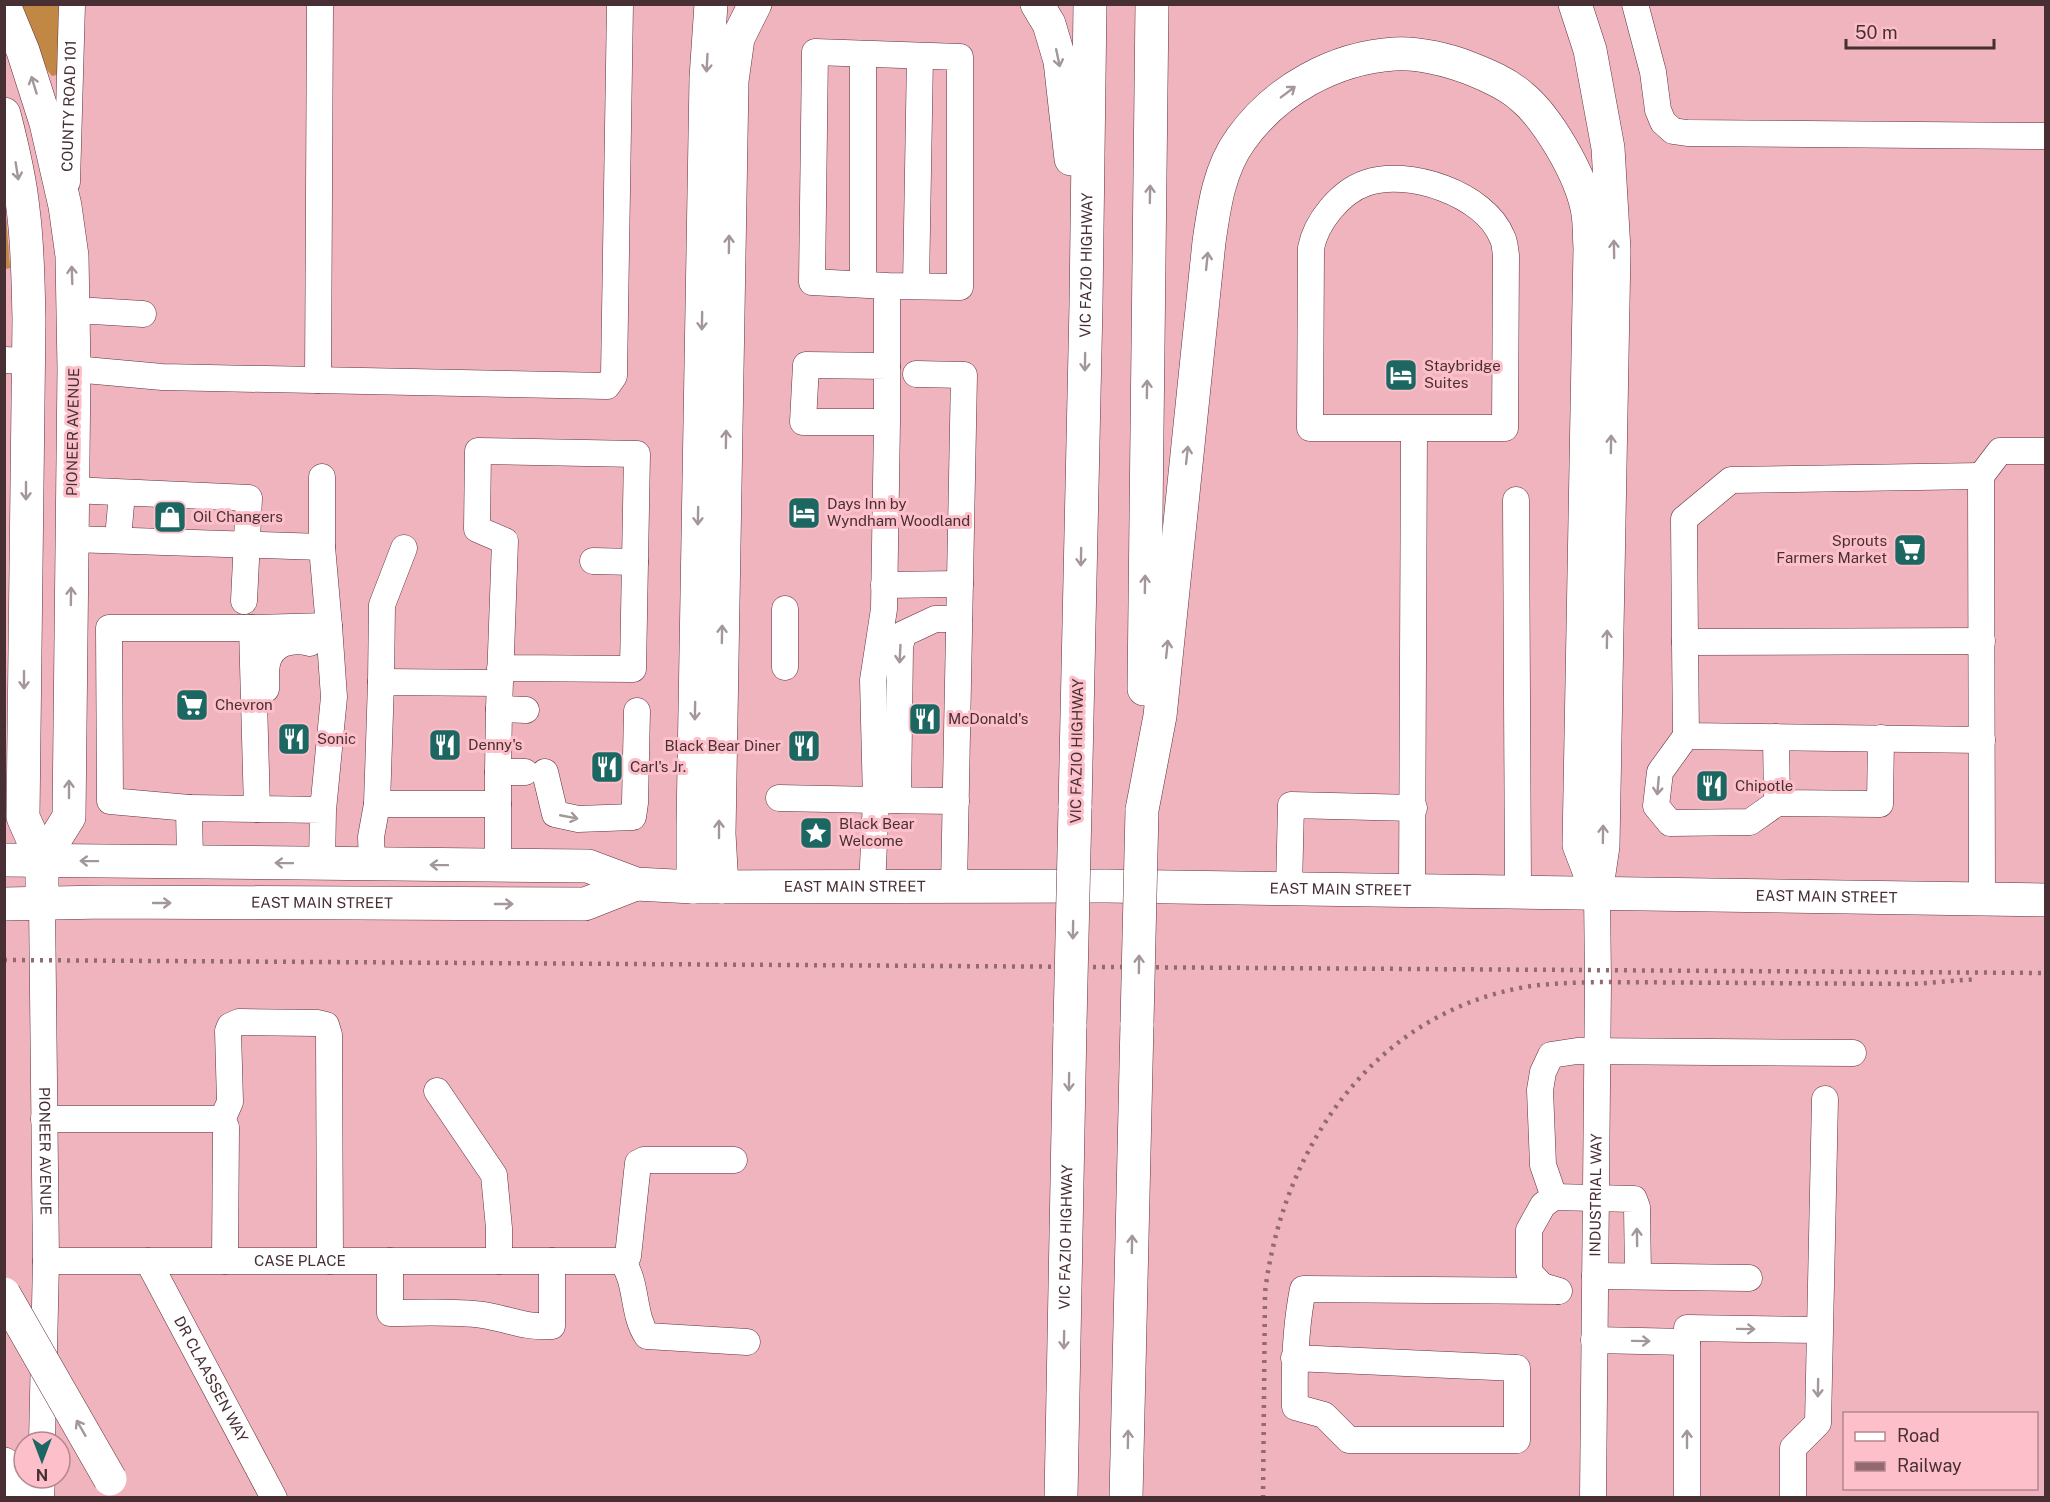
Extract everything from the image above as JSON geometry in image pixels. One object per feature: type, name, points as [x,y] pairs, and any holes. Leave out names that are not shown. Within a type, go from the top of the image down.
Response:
[{"type":"main road","points":[[708,887],[693,801],[706,78],[711,4]]},
{"type":"main road","points":[[708,887],[719,834],[732,81],[738,38],[755,4]]},
{"type":"main road","points":[[1037,4],[1049,24],[1060,61],[1086,303]]},
{"type":"main road","name":"VIC FAZIO HIGHWAY","points":[[1061,1497],[1086,303],[1090,4]]},
{"type":"main road","points":[[1126,1497],[1142,810],[1152,4]]},
{"type":"main road","points":[[1575,4],[1590,50],[1608,148],[1614,250],[1603,846],[1596,892]]},
{"type":"main road","name":"PIONEER AVENUE","points":[[4,5],[23,51],[46,123],[65,206],[72,256],[74,369],[69,817],[42,860]]},
{"type":"main road","points":[[1142,810],[1160,716],[1209,242],[1216,198],[1226,165],[1240,140],[1269,107],[1295,87],[1316,75],[1349,62],[1395,54],[1449,60],[1487,75],[1521,96],[1548,127],[1572,164],[1587,207],[1590,248],[1579,845],[1596,892]]},
{"type":"main road","name":"PIONEER AVENUE","points":[[4,114],[24,209],[27,261],[16,361],[26,427],[15,567],[23,817],[42,860],[42,903]]},
{"type":"main road","points":[[16,361],[48,374],[52,384],[55,440],[72,477]]},
{"type":"main road","points":[[26,427],[41,451],[49,472],[51,521],[54,530],[71,539]]},
{"type":"main road","name":"EAST MAIN STREET","points":[[4,860],[588,866],[636,884],[708,887],[1289,888],[2046,900]]},
{"type":"main road","points":[[378,904],[426,889],[476,889],[498,866]]},
{"type":"main road","name":"EAST MAIN STREET","points":[[4,904],[104,902],[585,904],[636,884]]},
{"type":"main road","points":[[4,1294],[115,1488]]},
{"type":"main road","points":[[4,1464],[24,1497]]},
{"type":"street","name":"COUNTY ROAD 101","points":[[65,206],[72,4]]},
{"type":"street","points":[[318,380],[320,4]]},
{"type":"street","points":[[74,369],[162,377],[607,386],[614,376],[620,4]]},
{"type":"street","points":[[1635,4],[1653,72],[1658,110],[1663,122],[1673,131],[1687,133],[2046,136]]},
{"type":"street","points":[[815,52],[863,54],[960,57],[960,287],[812,282],[815,52]]},
{"type":"street","points":[[863,54],[875,285],[887,366],[884,609],[873,680],[887,800]]},
{"type":"street","points":[[915,286],[920,56]]},
{"type":"street","points":[[1398,179],[1422,182],[1456,192],[1474,203],[1489,217],[1502,237],[1506,255],[1505,428],[1414,428],[1310,428],[1311,248],[1314,235],[1326,216],[1343,197],[1366,183],[1398,179]]},
{"type":"street","points":[[74,312],[143,314]]},
{"type":"street","points":[[887,366],[806,365],[802,422],[887,422]]},
{"type":"street","points":[[916,374],[964,375],[954,887]]},
{"type":"street","points":[[1412,890],[1414,428]]},
{"type":"street","points":[[381,682],[500,676],[633,669],[637,454],[478,451],[477,529],[505,541],[500,676],[499,709],[498,866]]},
{"type":"street","points":[[1982,898],[1981,476],[2000,451],[2046,451]]},
{"type":"street","points":[[1881,738],[1880,804],[1777,803],[1750,822],[1670,823],[1656,807],[1660,772],[1686,736],[1684,519],[1731,480],[1981,476]]},
{"type":"street","points":[[72,477],[122,493],[249,498],[244,601]]},
{"type":"street","points":[[321,864],[323,810],[334,697],[321,548],[322,477]]},
{"type":"street","points":[[118,539],[122,493]]},
{"type":"street","points":[[1516,500],[1518,891]]},
{"type":"street","points":[[71,539],[321,548]]},
{"type":"street","points":[[372,864],[371,837],[377,804],[382,605],[404,548]]},
{"type":"street","points":[[593,561],[635,562]]},
{"type":"street","points":[[884,585],[960,584]]},
{"type":"street","points":[[784,667],[785,609]]},
{"type":"street","points":[[872,887],[887,800],[903,634],[934,619],[959,619]]},
{"type":"street","points":[[323,810],[189,808],[110,801],[109,628],[329,626]]},
{"type":"street","points":[[252,628],[257,809]]},
{"type":"street","points":[[255,741],[265,727],[267,663],[277,646],[288,641],[303,641],[317,645],[326,660],[331,728]]},
{"type":"street","points":[[1684,642],[1982,641]]},
{"type":"street","points":[[70,654],[109,656]]},
{"type":"street","points":[[499,709],[526,710]]},
{"type":"street","points":[[498,772],[535,772],[555,814],[578,819],[633,817],[637,711]]},
{"type":"street","points":[[1686,736],[1982,740]]},
{"type":"street","points":[[1776,737],[1777,803]]},
{"type":"street","points":[[779,798],[956,801]]},
{"type":"street","points":[[377,804],[498,804]]},
{"type":"street","points":[[1289,888],[1291,805],[1414,808]]},
{"type":"street","points":[[189,808],[190,862]]},
{"type":"street","name":"INDUSTRIAL WAY","points":[[1593,1497],[1596,892]]},
{"type":"street","name":"PIONEER AVENUE","points":[[42,903],[46,1261],[42,1430]]},
{"type":"street","points":[[222,1120],[230,1102],[228,1031],[230,1026],[239,1022],[318,1023],[326,1026],[329,1035],[330,1261]]},
{"type":"street","points":[[1554,1197],[1544,1165],[1540,1090],[1551,1055],[1577,1051],[1853,1053]]},
{"type":"street","points":[[436,1091],[494,1175],[499,1228],[499,1261]]},
{"type":"street","points":[[1793,1497],[1793,1448],[1818,1423],[1825,1099]]},
{"type":"street","points":[[44,1119],[222,1120]]},
{"type":"street","points":[[222,1120],[226,1127],[225,1261]]},
{"type":"street","points":[[734,1160],[644,1160],[638,1163],[628,1256],[622,1261],[629,1270],[641,1328],[647,1336],[747,1342]]},
{"type":"street","points":[[1558,1291],[1542,1286],[1528,1272],[1529,1230],[1543,1205],[1554,1197],[1634,1199],[1637,1207],[1638,1276]]},
{"type":"street","name":"CASE PLACE","points":[[46,1261],[622,1261]]},
{"type":"street","name":"DR CLAASSEN WAY","points":[[148,1261],[274,1497]]},
{"type":"street","points":[[390,1261],[390,1313],[478,1314],[522,1325],[552,1326],[552,1261]]},
{"type":"street","points":[[1294,1358],[1518,1368],[1517,1440],[1349,1440],[1324,1415],[1295,1407],[1294,1358],[1303,1289],[1558,1291],[1638,1276],[1749,1278]]},
{"type":"street","points":[[1687,1497],[1687,1328],[1819,1330]]},
{"type":"street","points":[[1594,1340],[1687,1342]]},
{"type":"shaded area","points":[[22,5],[63,5],[60,74],[52,76],[47,70]]},
{"type":"shaded area","points":[[5,203],[10,268],[6,269]]},
{"type":"railway","points":[[4,960],[2046,973]]},
{"type":"railway","points":[[1263,1498],[1265,1292],[1275,1238],[1292,1187],[1315,1139],[1345,1095],[1381,1057],[1423,1026],[1471,1002],[1525,987],[1543,985],[1598,982],[1913,984],[1977,979]]},
{"type":"place","name":"Staybridge Suites","points":[[1401,375]]},
{"type":"place","name":"Days Inn by Wyndham Woodland","points":[[804,513]]},
{"type":"place","name":"Oil Changers","points":[[170,517]]},
{"type":"place","name":"Sprouts Farmers Market","points":[[1910,550]]},
{"type":"place","name":"Chevron","points":[[192,705]]},
{"type":"place","name":"McDonald's","points":[[925,719]]},
{"type":"place","name":"Sonic","points":[[294,739]]},
{"type":"place","name":"Denny's","points":[[445,745]]},
{"type":"place","name":"Black Bear Diner","points":[[804,746]]},
{"type":"place","name":"Carl's Jr.","points":[[607,767]]},
{"type":"place","name":"Chipotle","points":[[1712,786]]},
{"type":"place","name":"Black Bear Welcome","points":[[816,833]]}]
